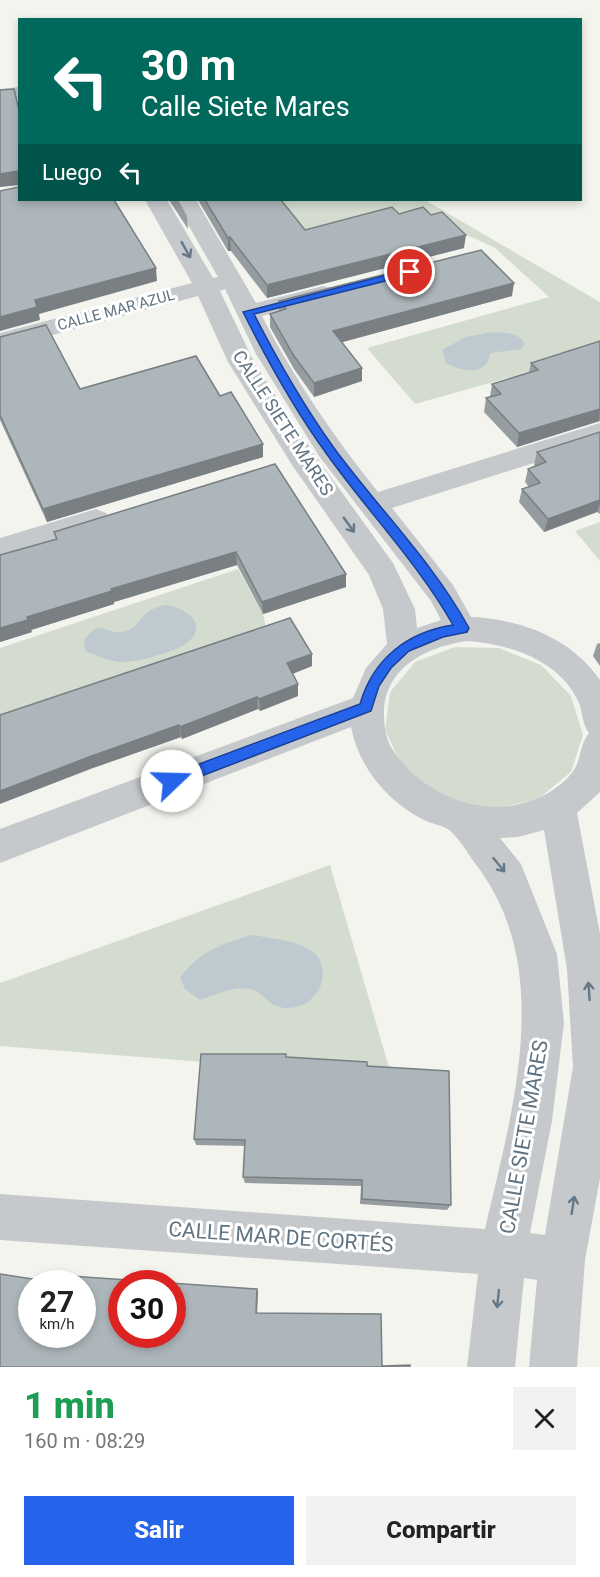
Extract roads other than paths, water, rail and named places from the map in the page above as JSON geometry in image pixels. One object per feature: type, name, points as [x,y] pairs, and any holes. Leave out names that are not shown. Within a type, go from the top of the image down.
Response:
[{"type":"street","points":[[0,95],[18,93]]},
{"type":"street","name":"CALLE SIETE MARES","points":[[157,201],[206,287],[291,461],[382,571],[399,609],[404,648]]},
{"type":"street","name":"CALLE SIETE MARES","points":[[186,201],[232,280],[269,354],[329,449],[442,593],[462,628]]},
{"type":"street","name":"CALLE MAR AZUL","points":[[0,341],[232,280]]},
{"type":"street","points":[[248,312],[340,289]]},
{"type":"street","points":[[373,504],[600,432]]},
{"type":"street","points":[[291,461],[329,449]]},
{"type":"street","points":[[0,549],[123,512]]},
{"type":"street","name":"CALLE SIETE MARES","points":[[599,758],[581,789],[558,807],[530,819],[497,823],[462,819],[421,802],[389,776],[370,742],[366,707],[373,684],[386,664],[404,648],[441,632],[462,628],[501,631],[539,644],[572,667],[594,698],[600,723]]},
{"type":"street","points":[[0,846],[366,707]]},
{"type":"street","points":[[553,1367],[562,1260],[573,1211],[597,1068],[587,969],[558,807]]},
{"type":"street","name":"CALLE SIETE MARES","points":[[462,819],[508,876],[537,954],[544,1023],[531,1121],[503,1253],[491,1367]]},
{"type":"street","name":"CALLE MAR DE CORTÉS","points":[[0,1217],[503,1253],[562,1260]]}]
